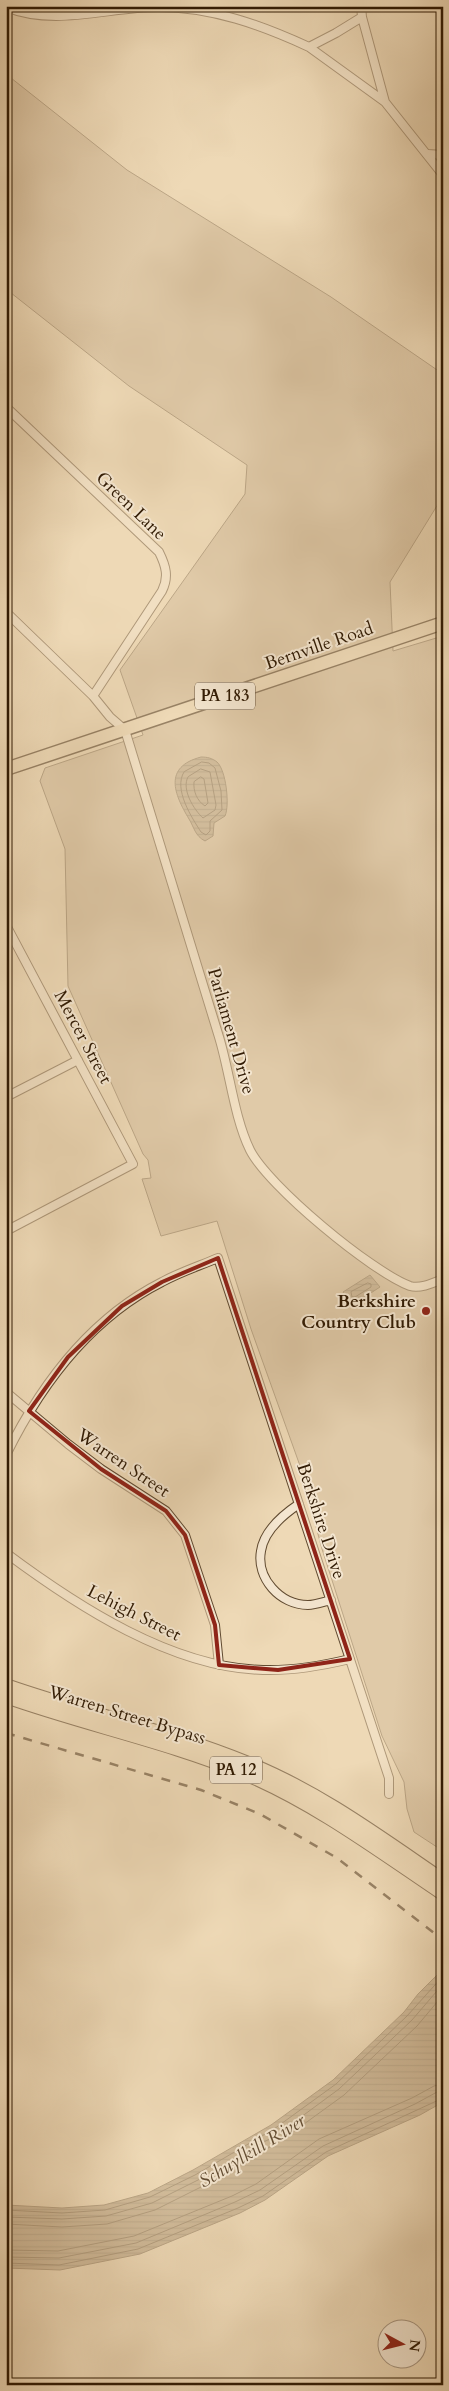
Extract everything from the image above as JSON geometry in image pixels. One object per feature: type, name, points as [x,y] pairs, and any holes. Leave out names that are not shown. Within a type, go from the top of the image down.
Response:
[{"type":"highway","name":"Warren Street Bypass","points":[[6,1686],[206,1747],[263,1770],[333,1808],[443,1880]]},
{"type":"highway","name":"Warren Street Bypass","points":[[6,1696],[202,1757],[265,1782],[334,1820],[443,1893]]},
{"type":"main road","name":"Bernville Road","points":[[6,769],[443,623]]},
{"type":"street","points":[[361,6],[385,102]]},
{"type":"street","points":[[6,7],[25,13],[60,16],[150,7],[194,9],[233,17],[279,33],[308,47],[385,102],[428,154],[443,176]]},
{"type":"street","points":[[308,47],[336,34],[362,16]]},
{"type":"street","points":[[428,154],[443,155]]},
{"type":"street","name":"Green Lane","points":[[6,407],[159,552],[165,567],[166,577],[162,592],[93,696]]},
{"type":"street","name":"Parliament Drive","points":[[6,612],[93,696],[110,717],[125,730],[221,1043],[244,1132],[258,1164],[269,1178],[311,1215],[368,1262],[390,1276],[412,1287],[431,1284],[443,1279]]},
{"type":"street","name":"Mercer Street","points":[[6,924],[132,1164],[6,1231]]},
{"type":"street","points":[[6,1097],[78,1060]]},
{"type":"street","name":"Berkshire Drive","points":[[29,1411],[68,1357],[122,1306],[162,1282],[218,1258],[389,1778],[389,1794]]},
{"type":"street","name":"Warren Street","points":[[6,1392],[101,1469],[166,1511],[185,1535],[215,1625],[219,1665]]},
{"type":"street","points":[[6,1455],[29,1411]]},
{"type":"street","points":[[300,1504],[285,1513],[266,1538],[260,1551],[264,1578],[276,1593],[290,1601],[307,1605],[330,1600]]},
{"type":"street","name":"Lehigh Street","points":[[6,1553],[53,1586],[102,1616],[171,1651],[219,1665],[245,1669],[278,1670],[307,1668],[350,1659]]},
{"type":"highlighted area","points":[[218,1258],[350,1659],[278,1670],[219,1665],[215,1625],[185,1535],[166,1511],[101,1469],[29,1411],[68,1357],[122,1306],[162,1282]]},
{"type":"shaded area","name":"Berkshire Country Club","points":[[6,74],[127,170],[331,297],[443,374],[443,496],[390,582],[393,651],[443,636],[443,1851],[414,1832],[407,1809],[404,1782],[382,1736],[322,1549],[299,1463],[251,1329],[217,1221],[161,1236],[142,1179],[151,1178],[148,1160],[143,1154],[68,986],[65,849],[40,781],[45,768],[143,735],[120,670],[245,494],[247,465],[129,386],[6,289]]},
{"type":"water","points":[[201,757],[213,760],[220,766],[225,780],[227,796],[225,816],[214,823],[213,836],[205,841],[197,834],[184,810],[176,791],[175,782],[181,767]]},
{"type":"water","points":[[370,1275],[380,1287],[351,1306],[343,1292]]},
{"type":"water","name":"Schuylkill River","points":[[443,1969],[443,2102],[420,2115],[328,2156],[265,2200],[240,2213],[140,2254],[60,2270],[6,2268],[6,2205],[62,2208],[104,2205],[148,2193],[193,2170],[271,2125],[333,2080],[404,2012],[418,1994]]},
{"type":"railway","points":[[6,1733],[201,1790],[260,1814],[337,1858],[443,1940]]},
{"type":"place","name":"Berkshire Country Club","points":[[426,1311]]}]
